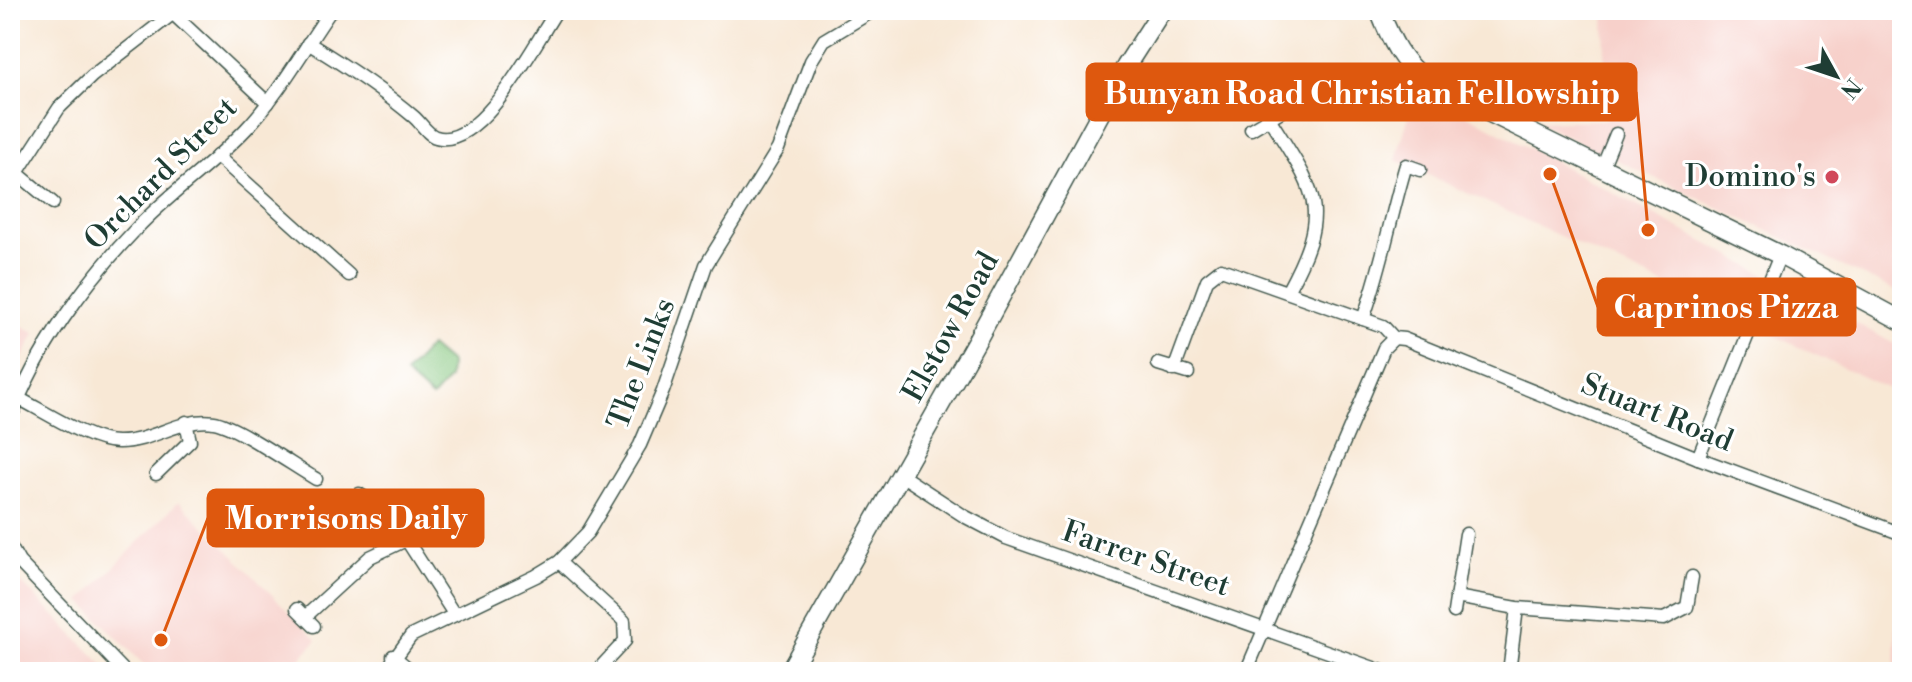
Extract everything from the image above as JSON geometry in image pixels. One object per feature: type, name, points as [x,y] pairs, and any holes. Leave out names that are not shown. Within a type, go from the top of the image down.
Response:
[{"type":"street","name":"Orchard Street","points":[[10,420],[18,398],[68,314],[100,270],[137,227],[217,156],[268,103],[331,10]]},
{"type":"street","points":[[308,43],[369,79],[434,137],[452,138],[476,126],[490,112],[557,10]]},
{"type":"street","name":"The Links","points":[[385,672],[393,656],[411,636],[559,562],[588,532],[628,469],[663,391],[706,265],[778,149],[811,61],[824,40],[874,10]]},
{"type":"street","name":"Elstow Road","points":[[789,672],[1126,66],[1162,10]]},
{"type":"street","points":[[1379,10],[1394,48],[1409,68],[1427,82],[1780,255],[1902,321]]},
{"type":"street","points":[[53,203],[14,170],[59,108],[92,76],[170,12],[268,103]]},
{"type":"street","points":[[1251,129],[1288,107]]},
{"type":"street","points":[[1269,118],[1303,173],[1316,203],[1313,226],[1300,266],[1288,290]]},
{"type":"street","points":[[1602,168],[1616,134]]},
{"type":"street","points":[[217,156],[349,275]]},
{"type":"street","points":[[1363,319],[1383,267],[1390,219],[1406,165],[1420,170]]},
{"type":"street","points":[[1698,458],[1780,255]]},
{"type":"street","name":"Stuart Road","points":[[1174,370],[1212,273],[1231,270],[1383,326],[1394,338],[1404,339],[1698,458],[1902,534]]},
{"type":"street","points":[[1246,672],[1384,348],[1394,338]]},
{"type":"street","points":[[1158,364],[1188,373]]},
{"type":"street","points":[[18,398],[96,437],[118,443],[152,436],[186,422],[217,422],[316,479]]},
{"type":"street","points":[[156,474],[190,441],[186,422]]},
{"type":"street","name":"Farrer Street","points":[[901,475],[964,516],[1006,538],[1265,628],[1357,665],[1385,672]]},
{"type":"street","points":[[359,494],[390,514],[454,614]]},
{"type":"street","points":[[1454,612],[1466,534]]},
{"type":"street","points":[[305,617],[370,557],[408,539]]},
{"type":"street","points":[[10,546],[19,562],[125,672]]},
{"type":"street","points":[[559,562],[624,621],[625,641],[596,672]]},
{"type":"street","points":[[1456,597],[1517,608],[1664,619],[1687,607],[1692,577]]},
{"type":"street","points":[[1509,672],[1517,608]]},
{"type":"street","points":[[393,656],[413,672]]},
{"type":"shaded area","points":[[1604,10],[1902,10],[1902,294],[1536,122],[1606,120]]},
{"type":"shaded area","points":[[1417,88],[1902,348],[1902,395],[1396,160]]},
{"type":"shaded area","points":[[10,319],[35,333],[10,384]]},
{"type":"shaded area","points":[[1902,422],[1902,672],[1895,672],[1896,619]]},
{"type":"shaded area","points":[[179,501],[317,640],[296,663],[304,672],[151,672],[81,601]]},
{"type":"shaded area","points":[[10,571],[110,672],[10,672]]},
{"type":"green space","points":[[430,346],[450,363],[449,379],[432,398],[405,374]]},
{"type":"place","name":"Caprinos Pizza","points":[[1550,174]]},
{"type":"place","name":"Domino's","points":[[1832,177]]},
{"type":"place","name":"Bunyan Road Christian Fellowship","points":[[1648,230]]},
{"type":"place","name":"Morrisons Daily","points":[[161,640]]}]
